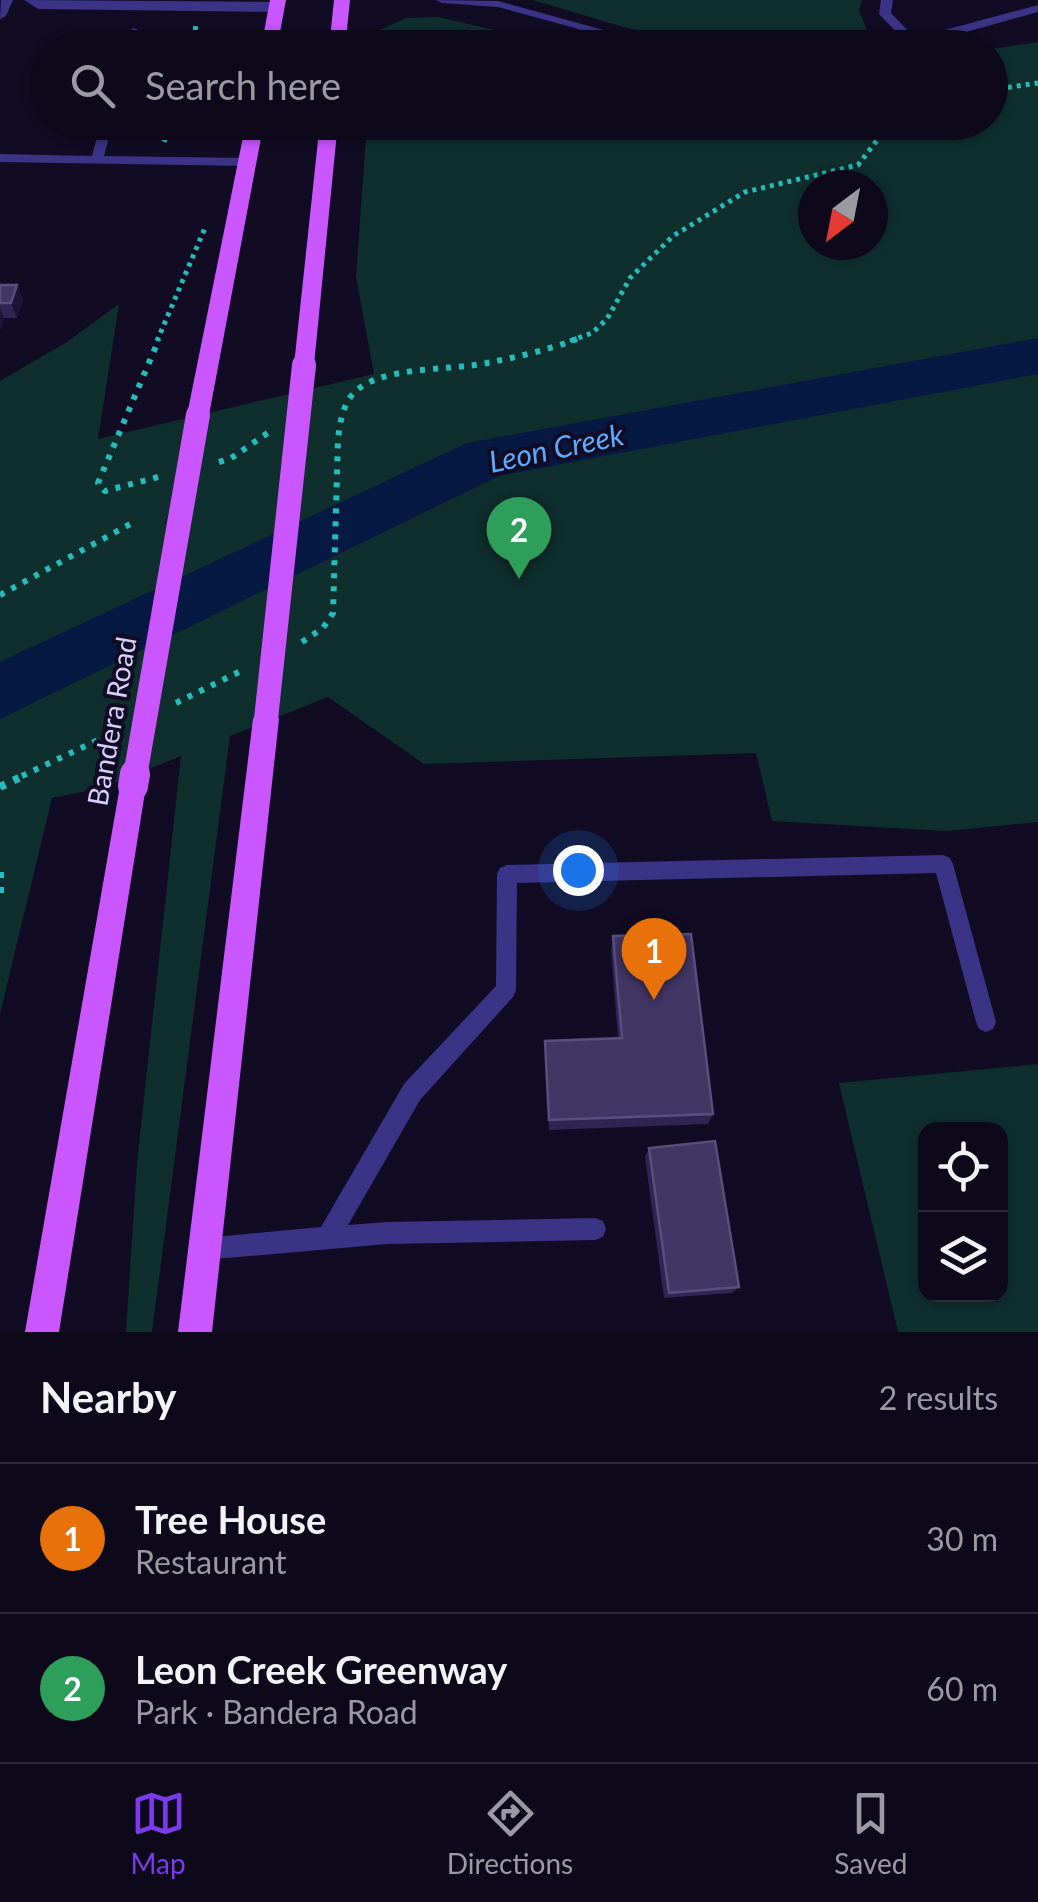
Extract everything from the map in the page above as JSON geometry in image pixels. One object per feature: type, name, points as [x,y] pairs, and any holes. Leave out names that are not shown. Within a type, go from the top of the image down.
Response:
[{"type":"main road","points":[[339,30],[342,0]]},
{"type":"main road","points":[[273,30],[278,4]]},
{"type":"main road","name":"Bandera Road","points":[[42,1332],[132,786],[251,140]]},
{"type":"main road","points":[[195,1332],[328,140]]},
{"type":"street","points":[[32,0],[38,4],[278,4]]},
{"type":"lane","points":[[0,16],[7,0]]},
{"type":"lane","points":[[442,0],[498,4],[596,30]]},
{"type":"lane","points":[[888,0],[886,14],[901,30]]},
{"type":"lane","points":[[959,30],[1038,8]]},
{"type":"lane","points":[[97,160],[103,140]]},
{"type":"lane","points":[[0,158],[247,162]]},
{"type":"lane","points":[[327,1239],[412,1092],[506,990],[507,874],[942,864],[986,1022]]},
{"type":"lane","points":[[204,1249],[387,1233],[595,1229]]},
{"type":"path","points":[[195,30],[197,17]]},
{"type":"path","points":[[1008,88],[1038,84]]},
{"type":"path","points":[[290,647],[323,628],[333,613],[338,439],[341,415],[352,394],[369,382],[398,374],[483,364],[558,346],[592,332],[607,319],[630,278],[673,236],[745,192],[858,165],[877,140]]},
{"type":"path","points":[[0,595],[32,583],[51,568],[134,522]]},
{"type":"path","points":[[172,704],[256,664]]},
{"type":"path","points":[[0,787],[122,729]]},
{"type":"path","points":[[0,872],[0,894]]},
{"type":"green space","points":[[532,0],[862,0],[859,11],[867,30],[634,30]]},
{"type":"green space","points":[[438,17],[495,30],[379,30],[406,18]]},
{"type":"green space","points":[[1038,42],[1038,822],[946,831],[772,821],[756,753],[424,764],[328,697],[230,736],[152,1332],[126,1332],[137,1163],[181,756],[102,788],[52,798],[0,1014],[0,381],[67,342],[119,304],[98,439],[374,374],[356,277],[366,140],[1008,140],[1008,46]]},
{"type":"green space","points":[[1038,1064],[1038,1332],[898,1332],[839,1083]]},
{"type":"building","points":[[0,285],[17,285],[11,303],[0,303]]},
{"type":"building","points":[[691,934],[713,1114],[549,1120],[545,1041],[622,1038],[613,936]]},
{"type":"building","points":[[715,1141],[739,1287],[669,1293],[649,1148]]},
{"type":"waterway","name":"Leon Creek","points":[[0,692],[487,458],[1038,356]]},
{"type":"place","name":"Leon Creek Greenway","points":[[519,579]]},
{"type":"place","name":"Tree House","points":[[654,1000]]}]
